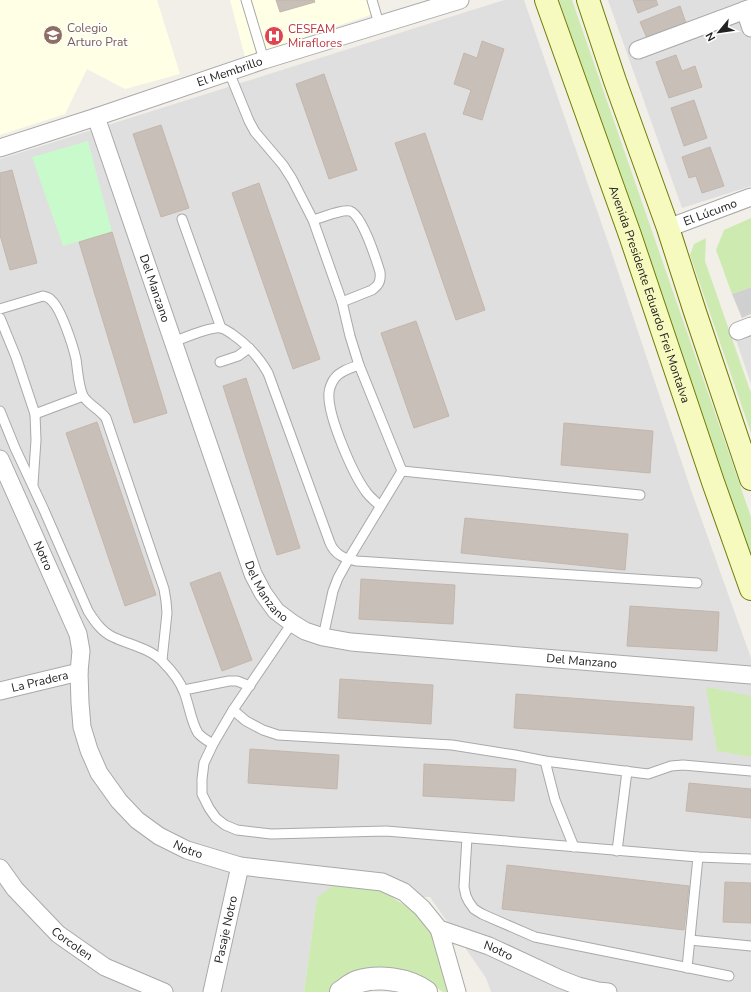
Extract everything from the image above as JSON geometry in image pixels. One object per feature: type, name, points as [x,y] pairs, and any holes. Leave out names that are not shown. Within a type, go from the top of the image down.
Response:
[{"type":"main road","name":"Avenida Presidente Eduardo Frei Montalva","points":[[546,0],[630,235],[713,482],[751,589]]},
{"type":"main road","points":[[588,0],[615,81],[668,228],[751,479]]},
{"type":"street","name":"El Membrillo","points":[[0,148],[264,60],[460,0]]},
{"type":"street","points":[[638,50],[748,9],[751,28]]},
{"type":"street","name":"Del Manzano","points":[[96,117],[253,574],[263,594],[276,611],[305,631],[323,637],[351,642],[751,675]]},
{"type":"street","name":"El Lúcumo","points":[[668,228],[751,197]]},
{"type":"street","name":"Notro","points":[[0,459],[78,634],[80,651],[79,672],[82,727],[89,750],[99,773],[119,800],[137,820],[159,836],[187,850],[240,866],[382,882],[404,892],[422,908],[439,929],[489,946],[578,986],[608,992]]},
{"type":"street","name":"La Pradera","points":[[0,691],[79,672]]},
{"type":"street","name":"Pasaje Notro","points":[[212,992],[240,866]]},
{"type":"street","name":"Corcolen","points":[[0,868],[15,889],[58,934],[105,967],[164,992]]},
{"type":"street","points":[[439,929],[457,992]]},
{"type":"street","points":[[341,992],[356,982],[378,978],[399,980],[419,987],[426,992]]},
{"type":"lane","points":[[246,0],[264,60]]},
{"type":"lane","points":[[372,0],[380,24]]},
{"type":"lane","points":[[229,72],[255,132],[283,164],[313,220],[342,302],[359,365],[402,471]]},
{"type":"lane","points":[[313,220],[343,211],[350,211],[355,214],[364,229],[380,272],[381,278],[376,288],[342,302]]},
{"type":"lane","points":[[182,219],[221,328]]},
{"type":"lane","points":[[0,309],[43,296],[48,297],[55,304],[65,324],[73,348],[80,388],[86,400],[106,418],[164,589],[167,613],[162,660]]},
{"type":"lane","points":[[0,318],[16,357],[35,414],[36,440],[33,486]]},
{"type":"lane","points":[[174,342],[211,329],[221,328],[240,340],[261,361],[268,373],[332,548],[348,560],[697,583]]},
{"type":"lane","points":[[220,362],[238,356],[249,348]]},
{"type":"lane","points":[[359,365],[334,378],[329,392],[330,410],[344,449],[358,478],[367,493],[380,506]]},
{"type":"lane","points":[[35,414],[83,396]]},
{"type":"lane","points":[[0,411],[88,611],[96,624],[113,637],[148,651],[162,660],[184,690],[198,733],[213,744]]},
{"type":"lane","points":[[402,471],[640,495]]},
{"type":"lane","points":[[323,637],[333,591],[348,560],[402,471]]},
{"type":"lane","points":[[292,623],[233,710],[213,744],[204,763],[202,794],[216,818],[225,825],[237,830],[271,834],[386,831],[698,857],[751,858]]},
{"type":"lane","points":[[184,690],[229,681],[237,681],[250,686]]},
{"type":"lane","points":[[233,710],[246,721],[263,730],[278,735],[452,745],[515,754],[545,761],[648,774],[671,766],[683,765],[751,771]]},
{"type":"lane","points":[[545,761],[555,800],[574,847]]},
{"type":"lane","points":[[618,851],[627,771]]},
{"type":"lane","points":[[467,838],[464,887],[469,902],[482,914],[535,937],[729,976]]},
{"type":"lane","points":[[687,968],[698,857]]},
{"type":"lane","points":[[690,940],[751,946]]},
{"type":"shaded area","name":"Colegio Arturo Prat","points":[[0,0],[157,0],[180,74],[125,89],[87,69],[65,114],[0,135]]},
{"type":"shaded area","name":"CESFAM Miraflores","points":[[230,0],[369,0],[373,14],[245,57]]},
{"type":"shaded area","points":[[504,0],[524,0],[608,242],[691,490],[751,658],[751,992],[491,992],[486,978],[430,897],[317,899],[304,992],[0,992],[0,159]]},
{"type":"shaded area","points":[[608,0],[751,0],[751,186],[682,208]]},
{"type":"shaded area","points":[[751,287],[751,314],[742,318],[732,294]]},
{"type":"shaded area","points":[[751,335],[751,384],[736,340]]},
{"type":"green space","points":[[559,0],[572,0],[751,517],[751,558]]},
{"type":"green space","points":[[88,141],[112,232],[63,246],[32,157]]},
{"type":"green space","points":[[751,218],[751,287],[732,294],[716,250],[724,230]]},
{"type":"green space","points":[[706,238],[705,261],[751,393],[751,433],[690,255],[694,244]]},
{"type":"green space","points":[[706,687],[751,696],[751,757],[717,751]]},
{"type":"green space","points":[[334,885],[359,887],[383,892],[416,912],[433,934],[448,992],[443,992],[418,975],[389,969],[335,985],[329,992],[304,992],[317,898]]},
{"type":"building","points":[[276,0],[314,0],[315,2],[280,12]]},
{"type":"building","points":[[633,0],[656,0],[658,5],[638,13]]},
{"type":"building","points":[[680,6],[686,23],[647,38],[640,22]]},
{"type":"building","points":[[482,41],[504,49],[482,120],[463,114],[471,90],[454,84],[464,53],[477,58]]},
{"type":"building","points":[[676,55],[682,71],[695,66],[702,87],[669,98],[656,62]]},
{"type":"building","points":[[324,74],[357,170],[329,179],[296,84]]},
{"type":"building","points":[[694,100],[707,138],[684,146],[671,108]]},
{"type":"building","points":[[161,125],[189,208],[161,217],[133,134]]},
{"type":"building","points":[[425,133],[485,310],[456,320],[395,143]]},
{"type":"building","points":[[710,147],[724,186],[702,193],[696,176],[689,178],[682,157]]},
{"type":"building","points":[[12,170],[37,263],[10,270],[0,235],[0,173]]},
{"type":"building","points":[[259,183],[320,359],[293,369],[232,193]]},
{"type":"building","points":[[112,232],[167,413],[134,423],[79,242]]},
{"type":"building","points":[[416,321],[449,416],[414,428],[381,333]]},
{"type":"building","points":[[246,378],[300,548],[277,555],[223,386]]},
{"type":"building","points":[[97,422],[156,595],[125,606],[66,433]]},
{"type":"building","points":[[564,423],[653,431],[650,473],[561,465]]},
{"type":"building","points":[[465,518],[628,534],[625,570],[461,553]]},
{"type":"building","points":[[220,572],[252,660],[222,671],[190,583]]},
{"type":"building","points":[[361,579],[455,585],[453,624],[359,619]]},
{"type":"building","points":[[630,606],[719,612],[717,651],[627,646]]},
{"type":"building","points":[[340,679],[433,685],[431,724],[338,718]]},
{"type":"building","points":[[516,694],[694,707],[692,740],[514,728]]},
{"type":"building","points":[[250,749],[339,755],[337,789],[248,783]]},
{"type":"building","points":[[424,764],[516,769],[514,801],[423,796]]},
{"type":"building","points":[[689,783],[751,789],[751,818],[686,811]]},
{"type":"building","points":[[507,865],[689,886],[684,930],[502,909]]},
{"type":"building","points":[[725,882],[751,883],[751,923],[723,922]]},
{"type":"place","name":"Colegio Arturo Prat","points":[[53,35]]},
{"type":"place","name":"CESFAM Miraflores","points":[[274,36]]}]
